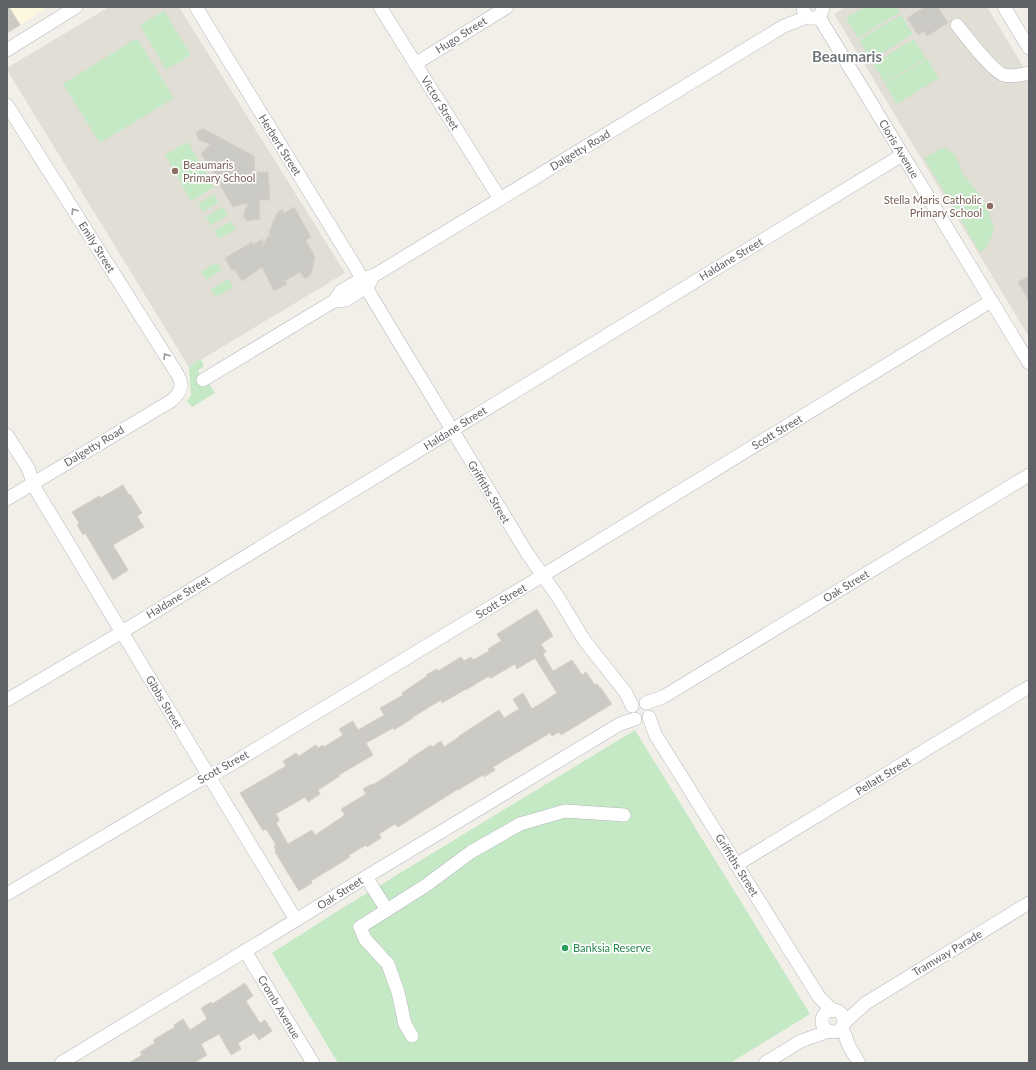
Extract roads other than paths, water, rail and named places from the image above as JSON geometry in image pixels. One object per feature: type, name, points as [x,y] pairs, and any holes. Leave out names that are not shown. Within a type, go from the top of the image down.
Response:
[{"type":"street","points":[[7,50],[55,13],[76,7]]},
{"type":"street","name":"Herbert Street","points":[[196,7],[364,283]]},
{"type":"street","name":"Victor Street","points":[[380,7],[500,199]]},
{"type":"street","name":"Hugo Street","points":[[415,64],[507,7]]},
{"type":"street","points":[[1004,7],[1029,48]]},
{"type":"street","name":"Dalgetty Road","points":[[204,380],[334,301],[341,291],[358,281],[364,283],[784,26],[811,11]]},
{"type":"street","name":"Cloris Avenue","points":[[811,11],[902,155],[1029,363]]},
{"type":"street","points":[[957,25],[990,65],[998,72],[1013,75],[1029,73]]},
{"type":"street","name":"Emily Street","points":[[7,105],[179,376],[181,384],[180,391]]},
{"type":"street","name":"Haldane Street","points":[[7,700],[122,632],[902,155]]},
{"type":"street","name":"Griffiths Street","points":[[364,283],[526,553],[558,597],[584,640],[640,711],[859,1063]]},
{"type":"street","name":"Scott Street","points":[[7,894],[208,775],[215,774],[220,771],[991,301]]},
{"type":"street","name":"Dalgetty Road","points":[[7,499],[170,401],[177,396],[180,391]]},
{"type":"street","name":"Gibbs Street","points":[[7,435],[28,468],[36,490],[296,920]]},
{"type":"street","name":"Oak Street","points":[[61,1063],[1029,475]]},
{"type":"street","name":"Pellatt Street","points":[[736,865],[1029,687]]},
{"type":"street","points":[[412,1036],[405,1024],[398,992],[388,964],[365,939],[360,927],[425,886],[471,852],[520,824],[565,812],[624,815]]},
{"type":"street","points":[[366,877],[387,910]]},
{"type":"street","name":"Tramway Parade","points":[[765,1063],[1029,903]]},
{"type":"street","name":"Cromb Avenue","points":[[245,951],[313,1063]]},
{"type":"place","name":"Beaumaris Primary School","points":[[175,171]]},
{"type":"place","name":"Stella Maris Catholic Primary School","points":[[990,206]]},
{"type":"place","name":"Banksia Reserve","points":[[565,948]]},
{"type":"district","name":"Beaumaris","points":[[847,57]]}]
